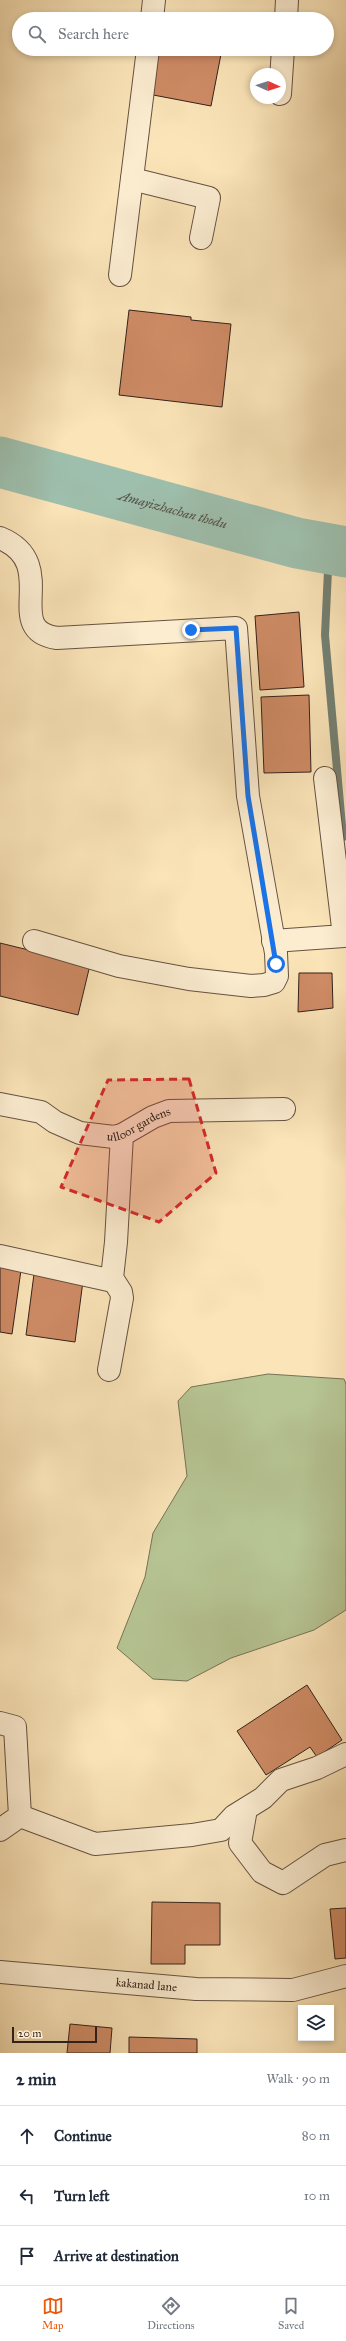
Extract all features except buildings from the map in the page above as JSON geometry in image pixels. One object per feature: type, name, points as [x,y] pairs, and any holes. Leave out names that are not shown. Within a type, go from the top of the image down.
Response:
[{"type":"street","points":[[153,12],[154,0]]},
{"type":"street","points":[[286,12],[287,0]]},
{"type":"street","points":[[120,275],[147,56]]},
{"type":"street","points":[[282,68],[283,56]]},
{"type":"street","points":[[132,179],[209,198],[201,238]]},
{"type":"street","points":[[0,538],[20,550],[27,560],[29,591],[27,616],[29,624],[34,630],[45,637],[57,638],[236,628],[248,796],[273,941],[276,978],[269,984],[251,986],[189,979],[119,966],[34,941]]},
{"type":"street","points":[[273,941],[344,936],[325,778]]},
{"type":"street","name":"ulloor gardens","points":[[0,1104],[41,1112],[55,1122],[80,1133],[114,1137],[122,1135],[153,1117],[169,1111],[284,1109]]},
{"type":"street","points":[[113,1281],[122,1135]]},
{"type":"street","points":[[0,1256],[113,1281],[120,1288],[122,1298],[109,1370]]},
{"type":"street","points":[[0,1723],[15,1727],[20,1816]]},
{"type":"street","points":[[20,1816],[95,1844],[192,1835],[221,1830],[234,1816],[263,1798],[281,1780],[317,1768],[346,1754]]},
{"type":"street","points":[[246,1809],[240,1843],[262,1872],[283,1883],[325,1855],[346,1850]]},
{"type":"street","points":[[0,1830],[20,1816]]},
{"type":"street","name":"kakanad lane","points":[[0,1972],[196,1989],[293,1990],[346,1976]]},
{"type":"highlighted area","points":[[189,1079],[216,1173],[159,1222],[61,1187],[108,1080]]},
{"type":"green space","points":[[268,1374],[344,1379],[346,1384],[346,1610],[314,1630],[231,1658],[187,1681],[153,1679],[117,1648],[145,1577],[153,1533],[187,1476],[178,1401],[191,1387]]},
{"type":"waterway","name":"Amayizhachan thodu","points":[[0,462],[297,543],[346,552]]},
{"type":"waterway","points":[[329,549],[325,635],[343,837]]},
{"type":"route","points":[[191,630],[236,628],[248,796],[276,953],[276,964]]}]
